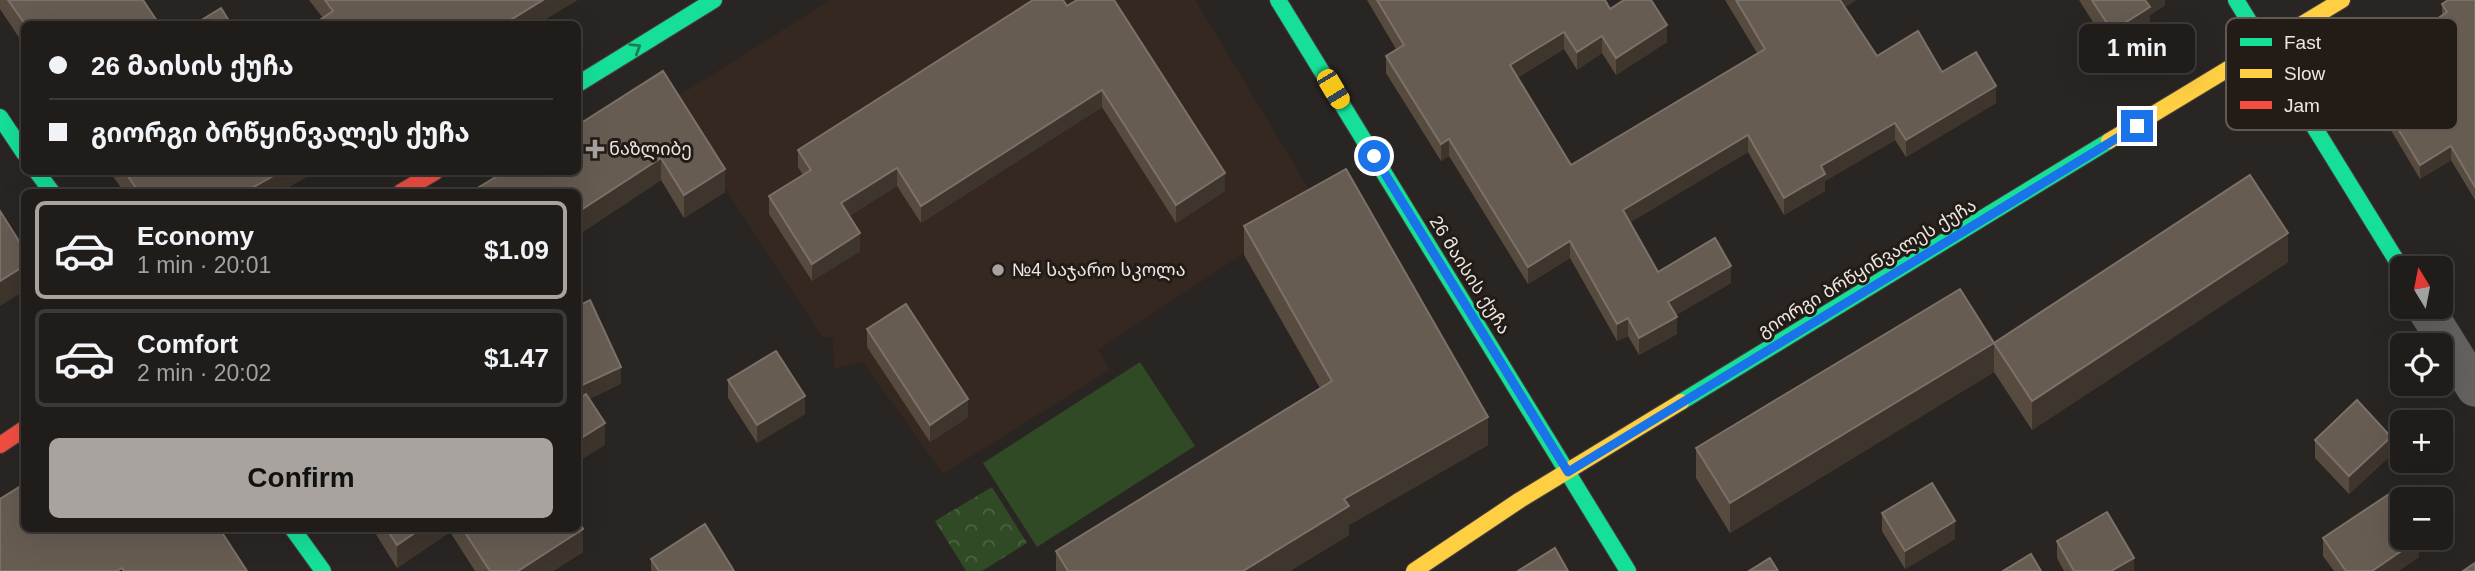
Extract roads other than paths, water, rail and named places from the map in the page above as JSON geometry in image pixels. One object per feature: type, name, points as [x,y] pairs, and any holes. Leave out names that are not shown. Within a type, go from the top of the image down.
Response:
[{"type":"street","points":[[581,82],[714,0]]},
{"type":"street","name":"26 მაისის ქუჩა","points":[[1278,0],[1628,571]]},
{"type":"street","points":[[2236,0],[2247,18]]},
{"type":"street","name":"გიორგი ბრწყინვალეს ქუჩა","points":[[2314,18],[2342,0]]},
{"type":"street","name":"გიორგი ბრწყინვალეს ქუჩა","points":[[1414,571],[1568,472],[2226,72]]},
{"type":"street","points":[[0,117],[21,148]]},
{"type":"street","points":[[2316,130],[2394,256]]},
{"type":"street","points":[[406,189],[430,175]]},
{"type":"street","points":[[2432,319],[2475,388]]},
{"type":"street","points":[[0,445],[21,431]]},
{"type":"street","points":[[295,532],[323,571]]},
{"type":"place","name":"ნაზლიბე","points":[[595,149]]},
{"type":"place","name":"№4 საჯარო სკოლა","points":[[998,270]]}]
